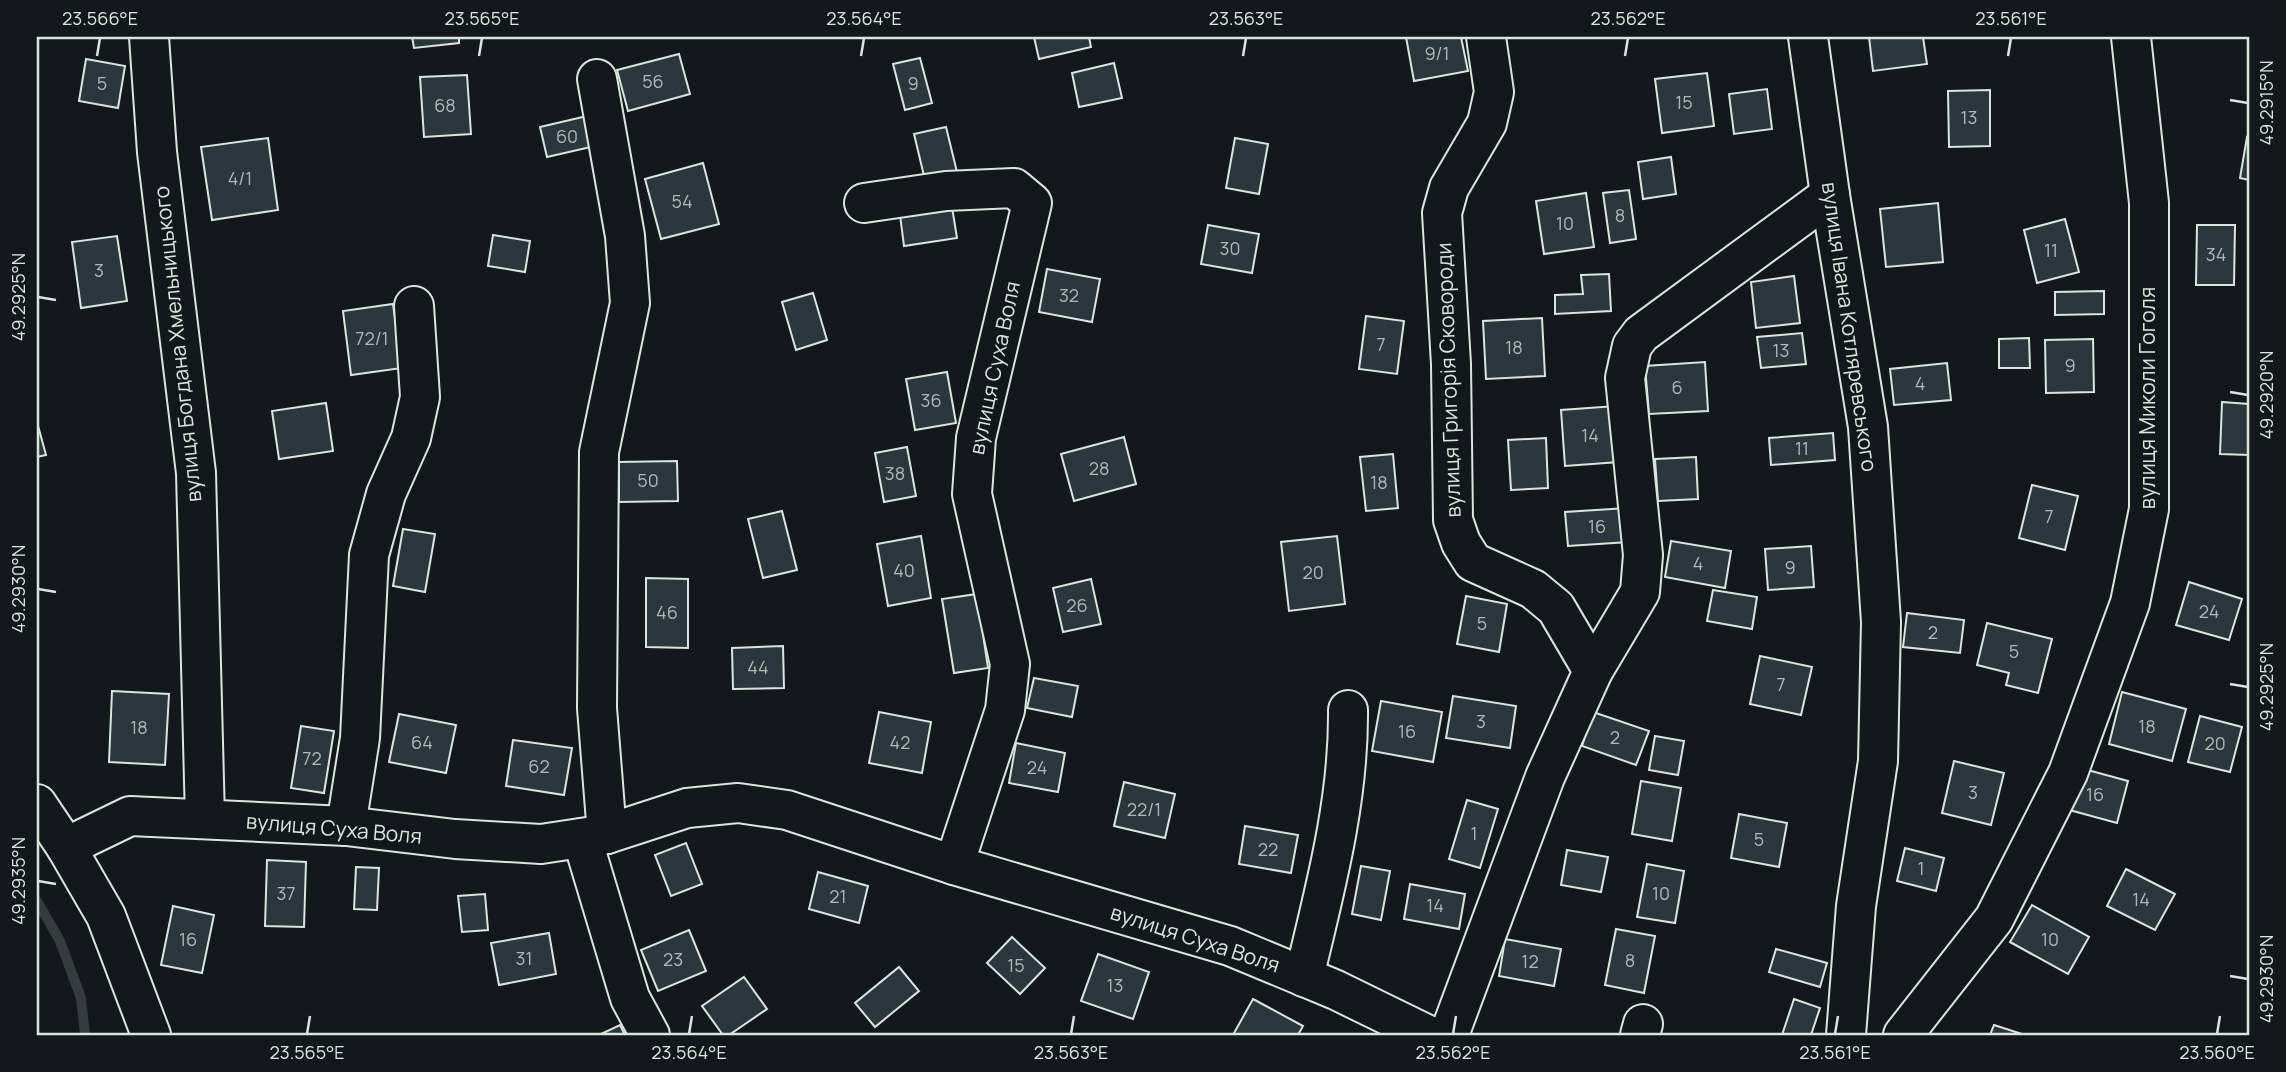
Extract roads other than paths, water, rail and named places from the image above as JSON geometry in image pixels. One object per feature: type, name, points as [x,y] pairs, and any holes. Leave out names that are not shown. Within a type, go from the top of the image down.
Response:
[{"type":"street","name":"вулиця Богдана Хмельницького","points":[[149,37],[156,152],[196,473],[205,819]]},
{"type":"street","name":"вулиця Григорія Сковороди","points":[[1486,37],[1494,92],[1487,123],[1449,188],[1442,213],[1451,364],[1452,520],[1461,544],[1473,562],[1533,589],[1556,608],[1592,671]]},
{"type":"street","name":"вулиця Івана Котляревського","points":[[1808,37],[1830,195],[1868,427],[1881,622],[1878,761],[1856,906],[1846,1035]]},
{"type":"street","name":"вулиця Миколи Гоголя","points":[[1903,1035],[1994,919],[2068,772],[2130,603],[2149,509],[2149,202],[2131,37]]},
{"type":"street","points":[[597,79],[625,236],[630,303],[599,452],[595,836],[631,998],[650,1035]]},
{"type":"street","name":"вулиця Суха Воля","points":[[864,203],[946,191],[1014,188],[1032,203],[976,438],[972,494],[1010,664],[1009,676],[1005,709],[954,865]]},
{"type":"street","points":[[1449,1035],[1545,777],[1592,671],[1640,593],[1643,555],[1625,378],[1632,346],[1641,334],[1830,195]]},
{"type":"street","points":[[346,827],[360,738],[369,555],[386,494],[411,438],[420,397],[414,306]]},
{"type":"street","points":[[1304,977],[1327,881],[1342,800],[1348,710]]},
{"type":"street","name":"вулиця Суха Воля","points":[[66,847],[130,816],[346,827],[455,839],[541,844],[595,836],[687,808],[738,803],[787,810],[954,865],[1230,946],[1428,1035]]},
{"type":"street","points":[[37,804],[66,847],[106,916],[150,1035]]},
{"type":"waterway","points":[[37,901],[60,941],[81,998],[85,1035]]}]
